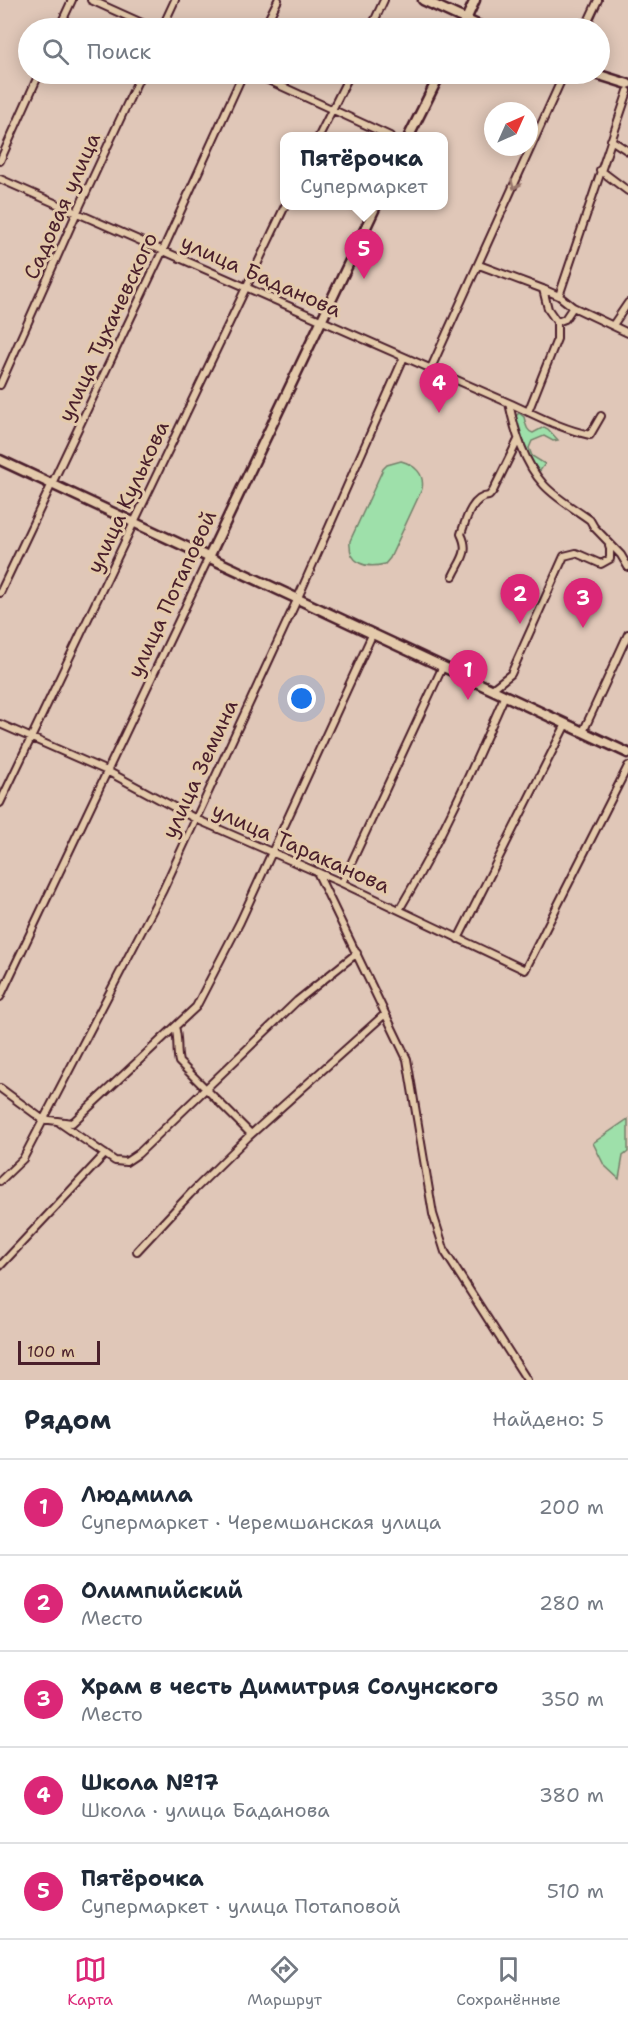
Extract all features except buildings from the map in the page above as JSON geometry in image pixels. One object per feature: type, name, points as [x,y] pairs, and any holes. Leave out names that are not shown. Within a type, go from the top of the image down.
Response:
[{"type":"main road","points":[[423,0],[464,18]]},
{"type":"main road","points":[[466,18],[475,0]]},
{"type":"main road","points":[[610,78],[628,84]]},
{"type":"main road","points":[[411,132],[435,84]]},
{"type":"main road","name":"улица Потаповой","points":[[209,556],[374,210]]},
{"type":"main road","points":[[0,460],[628,753]]},
{"type":"street","points":[[64,18],[72,0]]},
{"type":"street","points":[[91,0],[131,18]]},
{"type":"street","points":[[167,18],[175,0]]},
{"type":"street","points":[[269,18],[278,0]]},
{"type":"street","points":[[376,18],[384,0]]},
{"type":"street","points":[[590,18],[598,0]]},
{"type":"street","points":[[0,161],[35,84]]},
{"type":"street","name":"Садовая улица","points":[[0,385],[136,84]]},
{"type":"street","name":"улица Тухачевского","points":[[0,593],[162,252],[238,84]]},
{"type":"street","points":[[277,84],[382,132]]},
{"type":"street","points":[[322,132],[345,84]]},
{"type":"street","points":[[431,368],[560,84]]},
{"type":"street","points":[[559,296],[628,91]]},
{"type":"street","points":[[610,140],[628,151]]},
{"type":"street","points":[[600,170],[628,191]]},
{"type":"street","name":"улица Баданова","points":[[0,179],[566,429],[590,435],[601,416]]},
{"type":"street","name":"улица Кулькова","points":[[0,803],[283,210]]},
{"type":"street","points":[[479,265],[559,296],[573,307],[628,333]]},
{"type":"street","points":[[528,412],[557,339],[557,322],[548,309],[543,289]]},
{"type":"street","points":[[613,325],[628,303]]},
{"type":"street","points":[[557,322],[565,319],[573,307]]},
{"type":"street","name":"улица Земина","points":[[0,1181],[23,1159],[42,1119],[124,968],[297,600],[404,357]]},
{"type":"street","points":[[509,403],[518,440],[530,465],[545,486],[590,520],[621,555],[628,567]]},
{"type":"street","points":[[453,576],[466,550],[460,534],[465,523],[476,500],[481,496],[489,496],[493,491],[518,440]]},
{"type":"street","points":[[492,689],[511,674],[564,556],[576,553],[601,564],[610,559],[611,555],[605,539]]},
{"type":"street","name":"улица Потаповой","points":[[0,997],[209,556]]},
{"type":"street","points":[[583,732],[628,634]]},
{"type":"street","points":[[0,1088],[42,1119],[72,1123],[196,1007],[240,922],[372,635]]},
{"type":"street","points":[[342,884],[443,666]]},
{"type":"street","points":[[399,910],[454,811],[505,695]]},
{"type":"street","name":"улица Тараканова","points":[[0,724],[108,771],[196,819],[399,910],[525,970],[628,766]]},
{"type":"street","points":[[458,939],[566,724]]},
{"type":"street","points":[[317,873],[407,1059],[433,1214],[445,1252],[527,1380]]},
{"type":"street","points":[[57,1121],[115,1161],[126,1162],[138,1154],[297,1001],[357,953]]},
{"type":"street","points":[[136,1251],[251,1134],[385,1014]]},
{"type":"street","points":[[175,1027],[179,1039],[177,1049],[179,1062],[251,1134]]},
{"type":"street","points":[[0,1266],[105,1154]]},
{"type":"green space","points":[[519,413],[524,417],[529,431],[533,433],[544,427],[558,440],[553,441],[544,436],[532,441],[529,448],[532,456],[545,464],[539,472],[528,458],[524,440],[519,435],[514,418]]},
{"type":"green space","points":[[401,461],[418,471],[422,479],[422,489],[390,558],[385,564],[365,565],[355,560],[350,549],[350,541],[383,469],[387,465]]},
{"type":"green space","points":[[628,1119],[628,1152],[623,1156],[619,1179],[604,1165],[593,1143]]},
{"type":"place","name":"Пятёрочка","points":[[364,279]]},
{"type":"place","name":"Школа №17","points":[[439,413]]},
{"type":"place","name":"Олимпийский","points":[[520,624]]},
{"type":"place","name":"Храм в честь Димитрия Солунского","points":[[583,628]]},
{"type":"place","name":"Людмила","points":[[468,700]]}]
